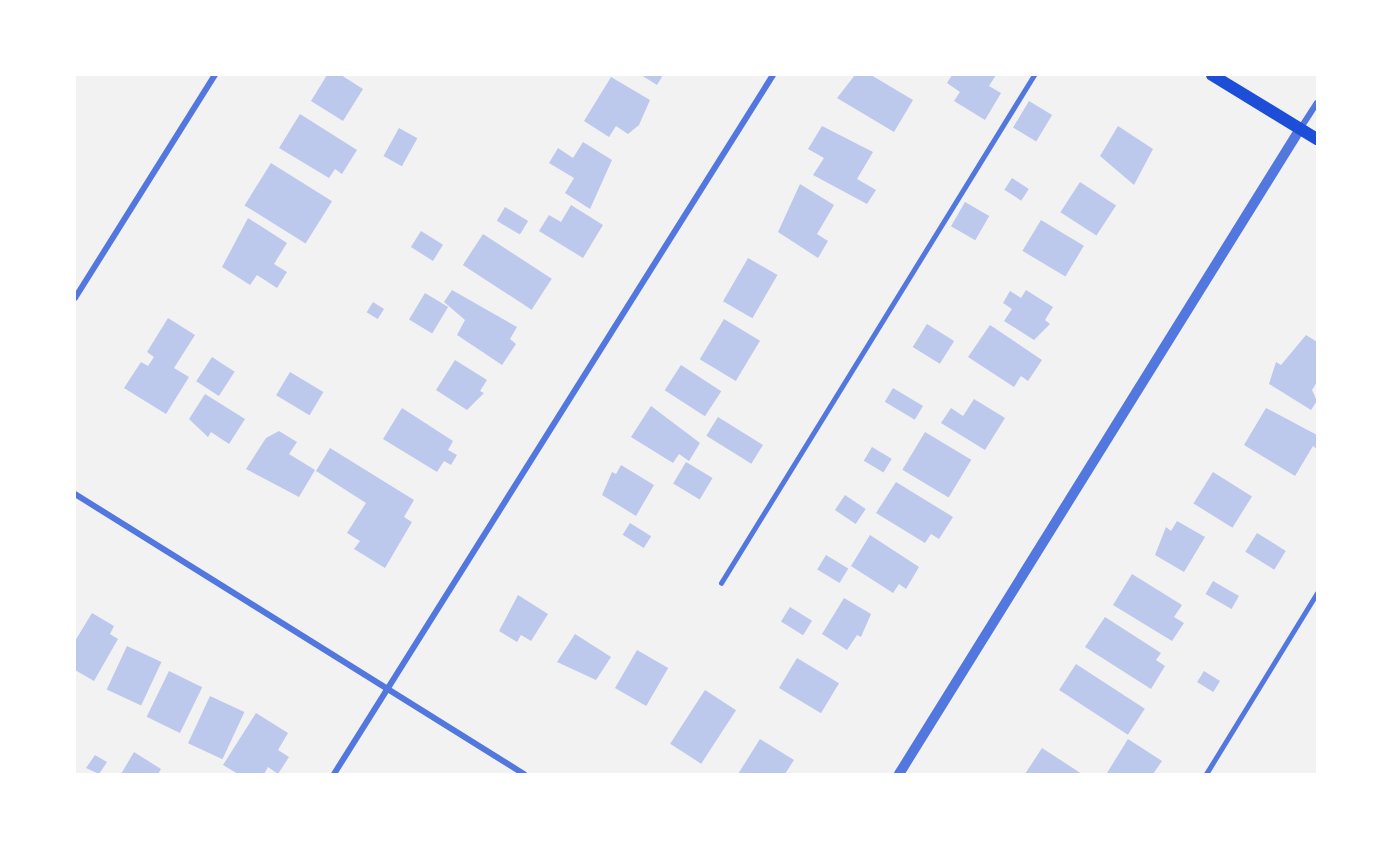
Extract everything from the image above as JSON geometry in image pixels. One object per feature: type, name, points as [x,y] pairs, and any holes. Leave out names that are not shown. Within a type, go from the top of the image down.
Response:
[{"type":"main road","points":[[1212,75],[1317,139]]},
{"type":"street","points":[[75,298],[215,75]]},
{"type":"street","points":[[334,774],[773,75]]},
{"type":"street","points":[[899,774],[1317,103]]},
{"type":"street","points":[[75,494],[524,774]]},
{"type":"lane","points":[[721,583],[1034,75]]},
{"type":"lane","points":[[1206,774],[1317,593]]},
{"type":"building","points":[[327,75],[341,75],[363,89],[343,121],[311,101]]},
{"type":"building","points":[[641,75],[663,75],[657,85]]},
{"type":"building","points":[[855,75],[871,75],[913,100],[894,132],[837,98]]},
{"type":"building","points":[[952,75],[996,75],[989,86],[1001,93],[985,120],[954,101],[960,92],[947,83]]},
{"type":"building","points":[[611,77],[650,100],[639,125],[628,134],[616,126],[609,137],[584,121]]},
{"type":"building","points":[[1029,101],[1052,115],[1036,141],[1013,128]]},
{"type":"building","points":[[300,114],[357,150],[342,174],[335,169],[329,178],[279,148]]},
{"type":"building","points":[[822,126],[873,152],[857,179],[876,190],[867,204],[813,175],[824,158],[808,149]]},
{"type":"building","points":[[1118,126],[1153,149],[1134,185],[1100,156]]},
{"type":"building","points":[[399,128],[417,138],[402,166],[383,156]]},
{"type":"building","points":[[583,142],[612,160],[590,209],[565,193],[574,178],[549,163],[558,148],[573,158]]},
{"type":"building","points":[[271,163],[332,201],[306,244],[245,205]]},
{"type":"building","points":[[1012,178],[1029,189],[1021,201],[1004,190]]},
{"type":"building","points":[[1080,182],[1116,205],[1096,236],[1060,212]]},
{"type":"building","points":[[800,184],[834,205],[817,234],[828,241],[818,258],[778,232]]},
{"type":"building","points":[[965,202],[989,216],[975,240],[951,226]]},
{"type":"building","points":[[571,205],[603,225],[583,258],[539,231],[549,215],[561,222]]},
{"type":"building","points":[[505,207],[528,221],[520,235],[497,221]]},
{"type":"building","points":[[248,218],[287,243],[274,264],[287,272],[277,288],[257,275],[250,285],[222,267]]},
{"type":"building","points":[[1041,220],[1084,246],[1065,277],[1022,251]]},
{"type":"building","points":[[421,231],[443,245],[433,261],[411,247]]},
{"type":"building","points":[[483,234],[552,279],[532,310],[463,265]]},
{"type":"building","points":[[748,258],[777,275],[752,318],[723,301]]},
{"type":"building","points":[[452,290],[517,327],[510,339],[516,344],[502,365],[457,335],[465,320],[444,302]]},
{"type":"building","points":[[1026,290],[1053,307],[1045,320],[1050,324],[1034,340],[1004,321],[1012,309],[1003,303],[1010,291],[1021,298]]},
{"type":"building","points":[[425,293],[448,307],[432,333],[409,320]]},
{"type":"building","points":[[373,302],[384,309],[378,319],[367,312]]},
{"type":"building","points":[[168,318],[195,335],[174,368],[189,377],[166,414],[124,388],[141,362],[148,366],[154,357],[147,352]]},
{"type":"building","points":[[724,319],[760,341],[736,381],[700,359]]},
{"type":"building","points":[[927,324],[954,341],[940,364],[913,347]]},
{"type":"building","points":[[990,325],[1042,360],[1028,381],[1021,376],[1014,387],[968,357]]},
{"type":"building","points":[[1306,335],[1317,342],[1317,382],[1312,390],[1317,401],[1311,410],[1269,384],[1276,362],[1281,365]]},
{"type":"building","points":[[212,357],[235,372],[219,396],[196,381]]},
{"type":"building","points":[[455,360],[487,380],[480,391],[484,393],[467,410],[436,390]]},
{"type":"building","points":[[681,365],[721,391],[705,416],[665,390]]},
{"type":"building","points":[[290,372],[323,392],[310,415],[276,395]]},
{"type":"building","points":[[893,388],[923,406],[915,420],[885,402]]},
{"type":"building","points":[[205,394],[245,419],[229,444],[211,432],[208,437],[189,419]]},
{"type":"building","points":[[974,399],[1005,418],[985,450],[941,423],[951,408],[963,416]]},
{"type":"building","points":[[651,406],[700,443],[689,461],[679,454],[673,463],[631,437]]},
{"type":"building","points":[[402,408],[453,441],[448,450],[457,455],[451,465],[444,461],[437,472],[383,439]]},
{"type":"building","points":[[1266,408],[1317,435],[1317,449],[1313,446],[1295,476],[1244,445]]},
{"type":"building","points":[[718,417],[763,445],[751,464],[706,436]]},
{"type":"building","points":[[279,431],[297,442],[289,454],[315,470],[299,497],[246,469],[266,438]]},
{"type":"building","points":[[925,432],[971,460],[949,498],[902,470]]},
{"type":"building","points":[[872,447],[892,459],[883,473],[864,461]]},
{"type":"building","points":[[330,448],[414,500],[404,517],[412,522],[385,568],[354,549],[360,541],[347,533],[366,503],[316,471]]},
{"type":"building","points":[[686,462],[713,478],[700,499],[673,483]]},
{"type":"building","points":[[621,465],[654,485],[636,516],[602,495],[612,472],[616,474]]},
{"type":"building","points":[[1213,472],[1252,496],[1232,528],[1193,503]]},
{"type":"building","points":[[896,482],[953,517],[939,539],[931,534],[925,543],[876,513]]},
{"type":"building","points":[[845,495],[866,509],[856,524],[835,510]]},
{"type":"building","points":[[1177,521],[1205,537],[1184,572],[1155,555],[1166,527],[1171,531]]},
{"type":"building","points":[[630,523],[651,536],[644,548],[623,535]]},
{"type":"building","points":[[1257,533],[1286,551],[1274,570],[1245,552]]},
{"type":"building","points":[[870,535],[919,567],[906,589],[899,584],[893,593],[851,566]]},
{"type":"building","points":[[826,555],[848,568],[840,583],[817,570]]},
{"type":"building","points":[[1132,574],[1182,605],[1174,617],[1184,623],[1172,641],[1113,605]]},
{"type":"building","points":[[1213,581],[1239,596],[1231,609],[1206,594]]},
{"type":"building","points":[[518,595],[548,614],[531,641],[521,635],[517,642],[499,631]]},
{"type":"building","points":[[844,598],[871,614],[861,637],[857,635],[847,650],[822,634]]},
{"type":"building","points":[[790,607],[812,621],[803,635],[781,621]]},
{"type":"building","points":[[92,613],[114,626],[110,634],[118,639],[94,681],[75,670],[75,641]]},
{"type":"building","points":[[1105,617],[1161,653],[1156,660],[1165,666],[1151,689],[1085,647]]},
{"type":"building","points":[[575,634],[611,657],[596,680],[557,662]]},
{"type":"building","points":[[127,646],[161,662],[141,706],[107,690]]},
{"type":"building","points":[[637,650],[668,668],[646,706],[615,688]]},
{"type":"building","points":[[797,658],[839,683],[821,713],[779,688]]},
{"type":"building","points":[[1076,664],[1145,709],[1128,735],[1059,690]]},
{"type":"building","points":[[169,671],[202,687],[180,733],[147,717]]},
{"type":"building","points":[[1204,671],[1220,681],[1213,692],[1197,682]]},
{"type":"building","points":[[705,690],[736,710],[701,764],[670,744]]},
{"type":"building","points":[[210,696],[244,712],[222,759],[188,743]]},
{"type":"building","points":[[256,713],[288,733],[278,750],[289,757],[278,774],[268,767],[264,774],[238,774],[223,765]]},
{"type":"building","points":[[760,739],[794,760],[785,774],[738,774]]},
{"type":"building","points":[[1128,739],[1162,761],[1153,774],[1107,773]]},
{"type":"building","points":[[1042,748],[1082,774],[1025,774]]},
{"type":"building","points":[[134,752],[161,769],[158,774],[121,774]]},
{"type":"building","points":[[95,755],[107,762],[99,774],[86,768]]}]
